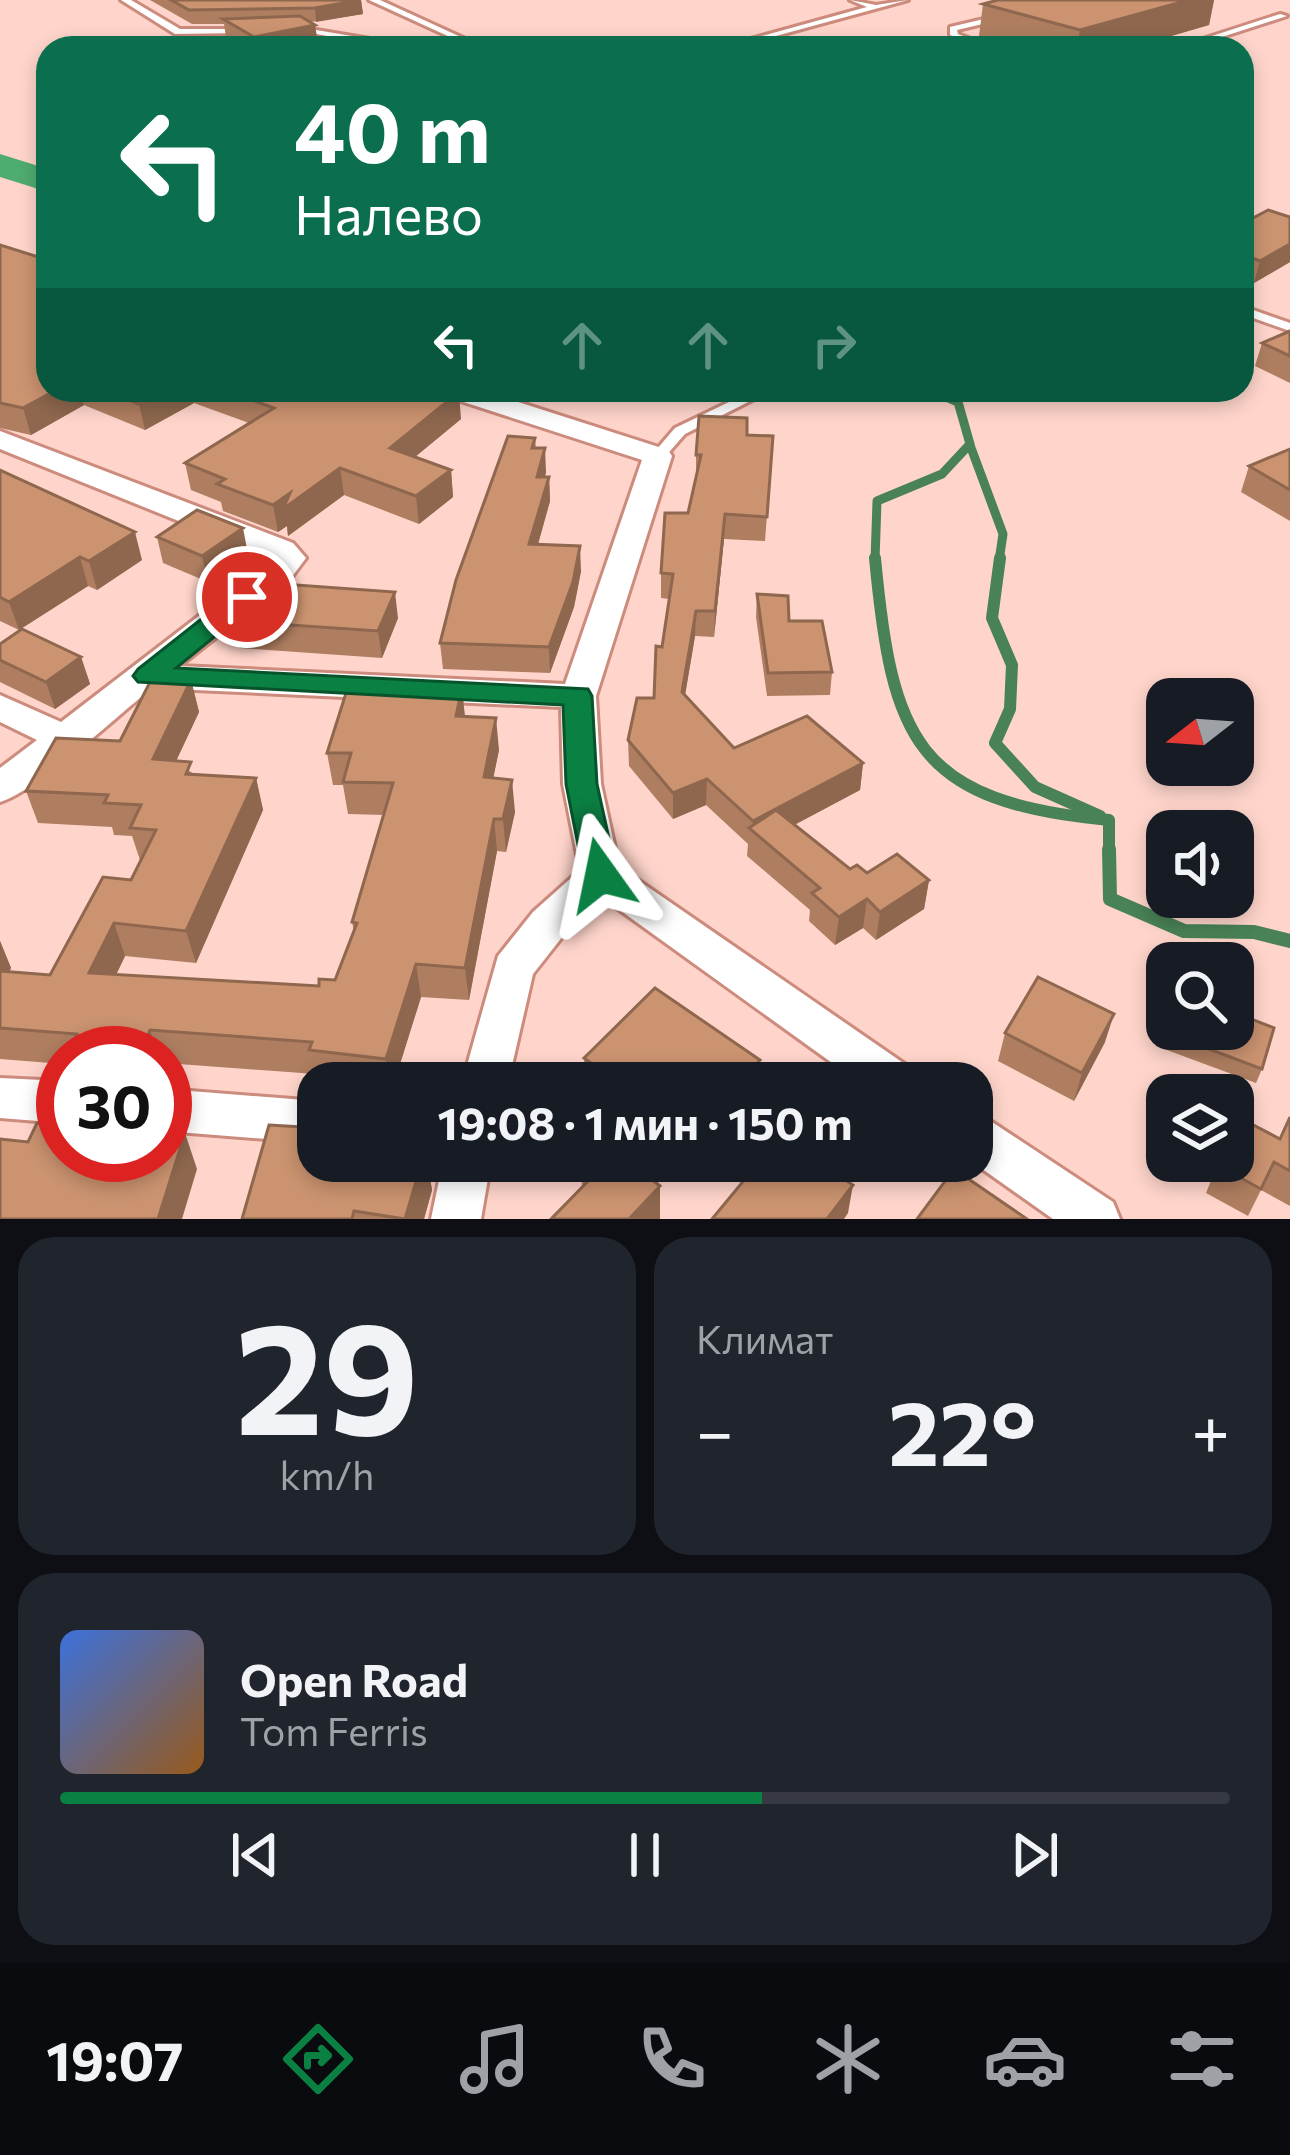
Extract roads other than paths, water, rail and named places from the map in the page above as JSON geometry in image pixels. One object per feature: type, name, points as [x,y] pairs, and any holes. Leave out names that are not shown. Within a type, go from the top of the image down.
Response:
[{"type":"street","points":[[491,402],[658,456],[578,696],[582,784],[601,875],[866,1062]]},
{"type":"street","points":[[0,439],[282,550],[290,558],[280,571],[68,740],[0,788]]},
{"type":"street","points":[[148,676],[578,696]]},
{"type":"street","points":[[0,707],[68,740]]},
{"type":"street","points":[[490,1062],[513,968],[548,924],[601,875]]},
{"type":"street","points":[[0,1098],[36,1100]]},
{"type":"street","points":[[192,1112],[297,1120]]},
{"type":"street","points":[[993,1149],[1095,1219]]},
{"type":"street","points":[[456,1219],[463,1182]]},
{"type":"lane","points":[[125,0],[178,32],[262,30]]},
{"type":"lane","points":[[373,0],[454,36]]},
{"type":"lane","points":[[854,0],[876,8]]},
{"type":"lane","points":[[768,36],[904,0]]},
{"type":"lane","points":[[957,36],[952,29],[1020,12]]},
{"type":"lane","points":[[1218,36],[1283,16]]},
{"type":"lane","points":[[285,28],[308,27],[350,36]]},
{"type":"lane","points":[[1254,314],[1290,327]]},
{"type":"lane","points":[[658,456],[680,431],[740,402]]},
{"type":"waterway","points":[[0,165],[36,177]]},
{"type":"waterway","points":[[875,559],[877,501],[942,474],[970,444],[958,402]]},
{"type":"waterway","points":[[970,445],[1003,534],[999,561]]},
{"type":"waterway","points":[[1000,558],[992,618],[1012,665],[1010,709],[995,743],[1035,787],[1100,816]]},
{"type":"waterway","points":[[875,559],[891,673],[905,716],[926,750],[954,777],[993,797],[1044,811],[1109,820],[1109,849]]},
{"type":"waterway","points":[[1109,849],[1110,899],[1184,931],[1254,932],[1290,941]]}]
